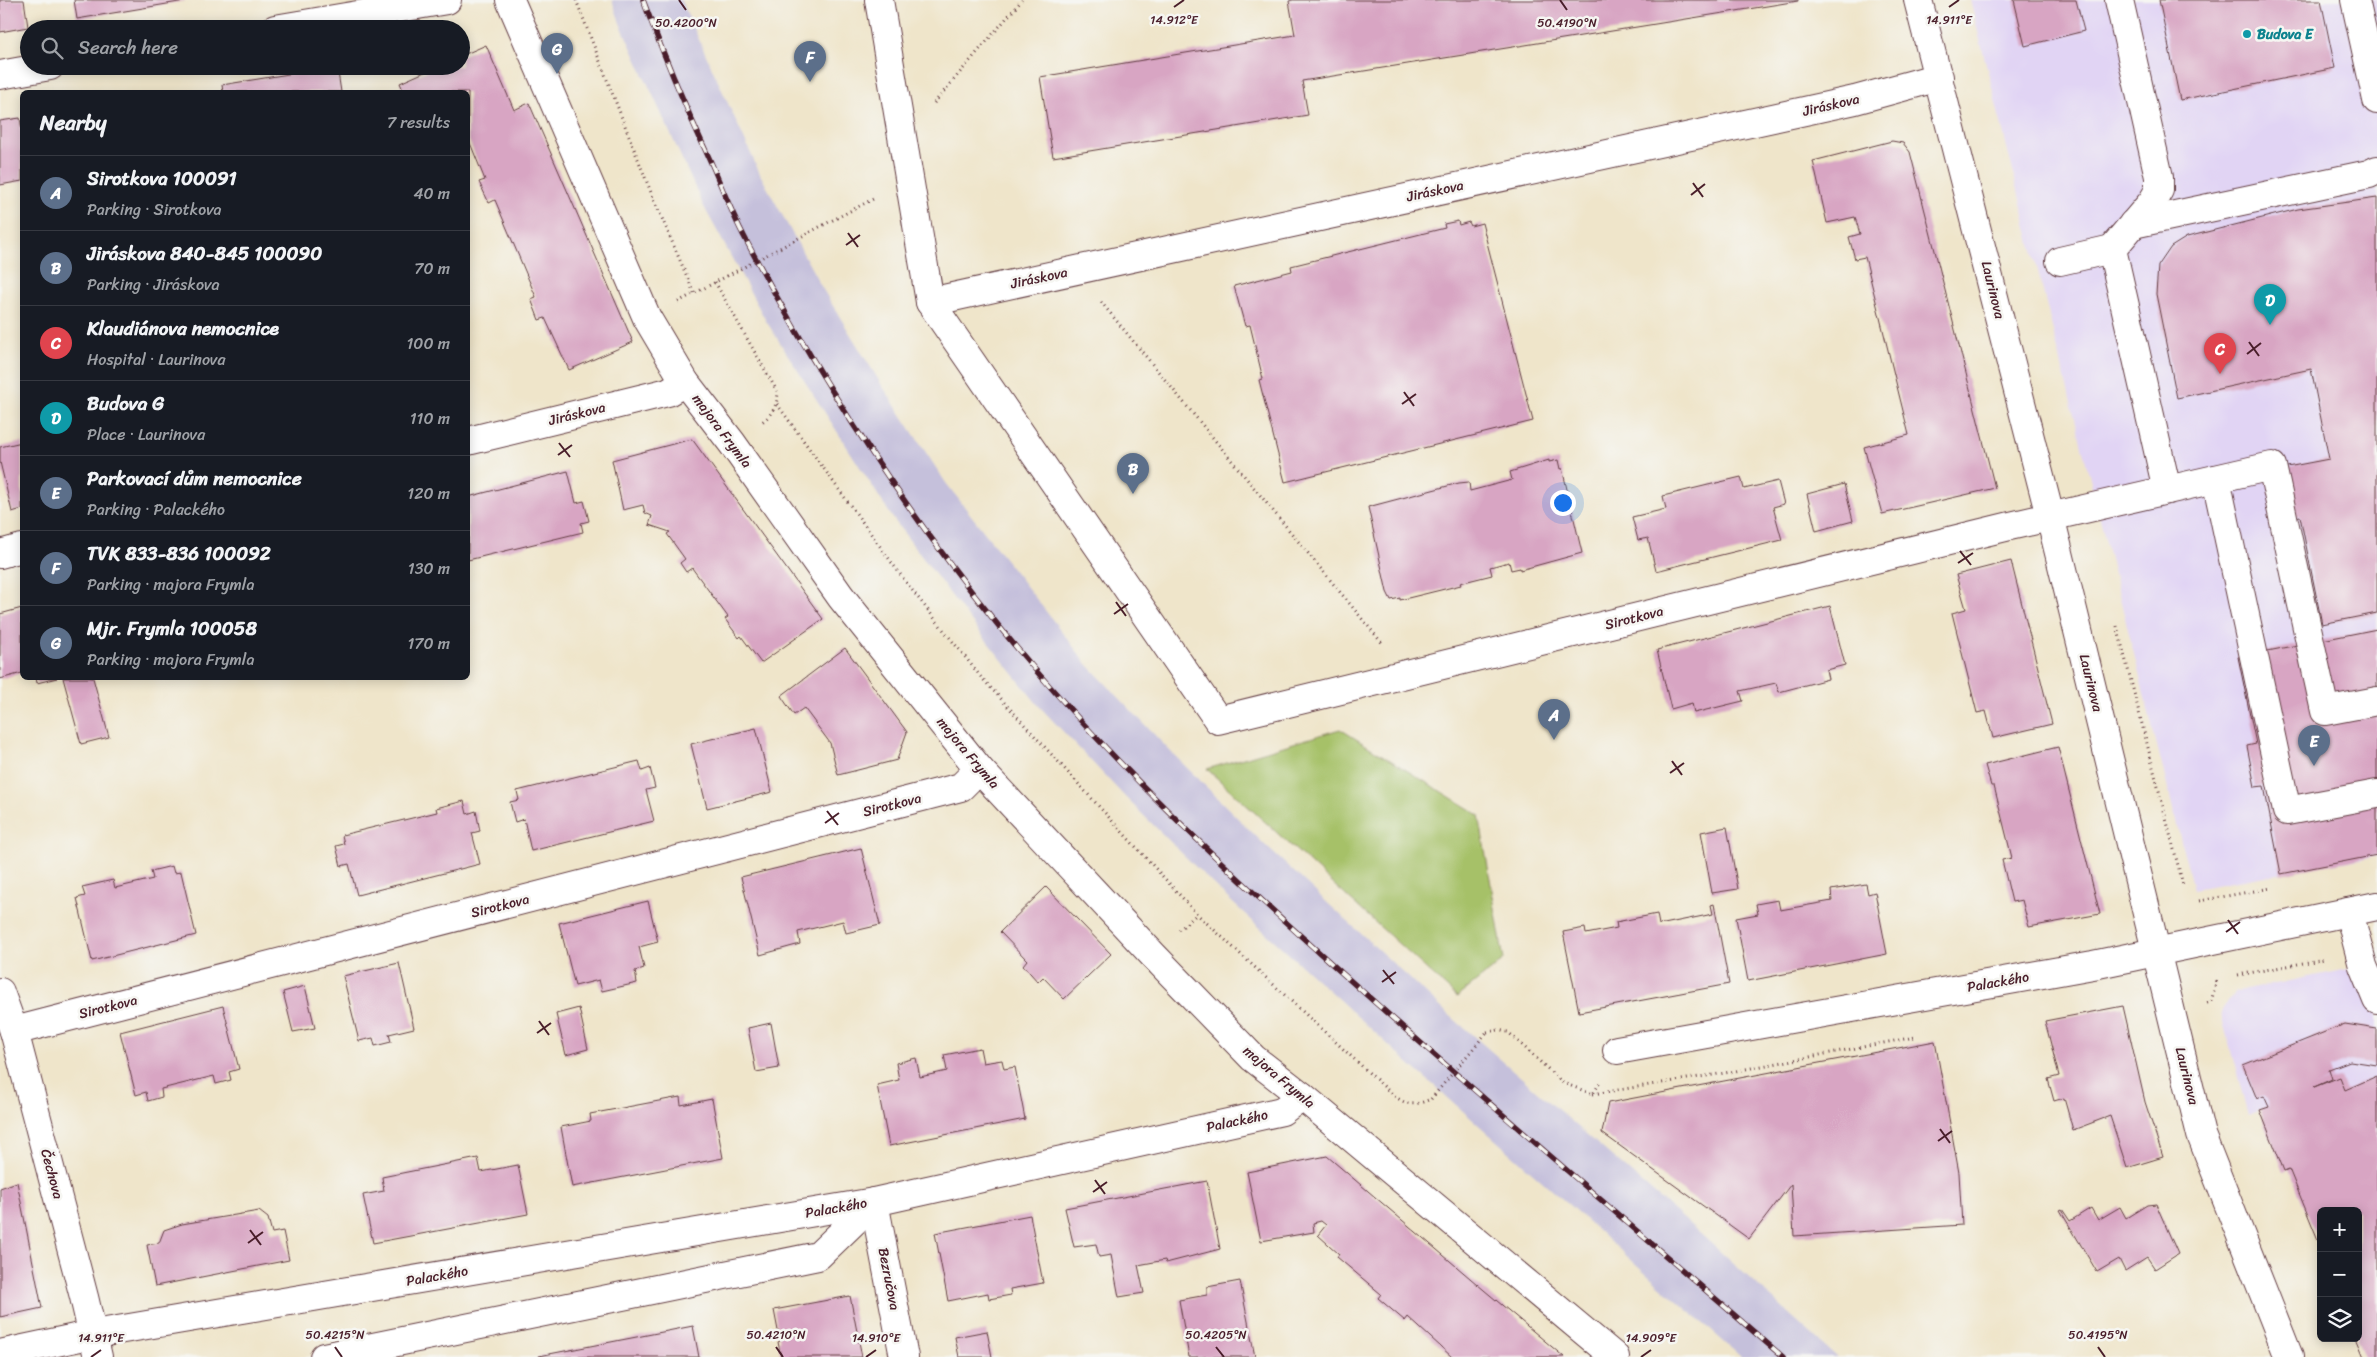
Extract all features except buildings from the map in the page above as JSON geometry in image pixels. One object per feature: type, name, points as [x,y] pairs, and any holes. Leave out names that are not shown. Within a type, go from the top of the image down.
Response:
[{"type":"street","points":[[328,20],[447,0]]},
{"type":"street","name":"majora Frymla","points":[[510,0],[635,282],[647,318],[685,382],[732,443],[841,597],[979,769],[1153,955],[1253,1058],[1302,1096],[1615,1357]]},
{"type":"street","points":[[879,0],[930,302]]},
{"type":"street","name":"Laurinova","points":[[1918,0],[2050,516],[2201,1135],[2289,1357]]},
{"type":"street","points":[[2060,261],[2112,249],[2152,202],[2159,190],[2159,177],[2119,0]]},
{"type":"street","points":[[2355,0],[2377,100]]},
{"type":"street","points":[[0,75],[20,71]]},
{"type":"street","name":"Jiráskova","points":[[930,302],[1855,100],[1939,77]]},
{"type":"street","points":[[2132,224],[2369,174],[2377,170]]},
{"type":"street","points":[[2112,249],[2167,490]]},
{"type":"street","name":"Sirotkova","points":[[930,302],[1218,720],[2050,516],[2272,466],[2325,711],[2377,701]]},
{"type":"street","name":"Jiráskova","points":[[470,441],[668,392],[685,382]]},
{"type":"street","points":[[2216,479],[2287,811],[2377,794]]},
{"type":"street","points":[[0,554],[20,549]]},
{"type":"street","name":"Sirotkova","points":[[14,1031],[961,787],[979,769]]},
{"type":"street","name":"Palackého","points":[[1617,1050],[2156,952],[2377,906]]},
{"type":"street","points":[[2349,912],[2359,952],[2377,1000]]},
{"type":"street","name":"Čechova","points":[[0,992],[14,1031],[96,1346]]},
{"type":"street","name":"Palackého","points":[[0,1354],[96,1346],[874,1202],[1282,1111],[1302,1096]]},
{"type":"street","name":"Palackého","points":[[324,1357],[818,1256],[874,1202]]},
{"type":"street","name":"Bezručova","points":[[874,1202],[904,1357]]},
{"type":"path","points":[[576,0],[652,195],[694,293],[909,180]]},
{"type":"path","points":[[903,140],[1022,0]]},
{"type":"path","points":[[1075,270],[1408,674]]},
{"type":"path","points":[[715,282],[778,393],[777,404],[769,417],[732,443]]},
{"type":"path","points":[[777,404],[908,585],[981,677],[1197,914],[1402,1103],[1417,1105],[1431,1099],[1487,1032],[1498,1030],[1508,1032],[1563,1083],[1594,1094],[1724,1073],[1917,1036]]},
{"type":"path","points":[[1178,931],[1197,914]]},
{"type":"path","points":[[2234,976],[2359,952]]},
{"type":"path","points":[[2171,1010],[2211,1002],[2215,979],[2225,978]]},
{"type":"path","points":[[1594,1094],[1617,1050]]},
{"type":"shaded area","points":[[612,0],[681,0],[761,176],[822,288],[881,384],[946,483],[1087,664],[1171,752],[1268,848],[1446,1012],[1685,1220],[1837,1357],[1741,1357],[1404,1059],[1223,894],[1125,797],[1039,706],[966,615],[894,520],[766,321],[703,205],[620,23]]},
{"type":"shaded area","points":[[1970,0],[2377,0],[2377,856],[2193,889]]},
{"type":"shaded area","points":[[2377,963],[2377,1357],[2364,1357],[2358,1342],[2362,1342],[2362,1207],[2317,1207],[2317,1238],[2289,1169],[2284,1171],[2260,1110],[2248,1115],[2221,1014],[2227,1001],[2236,992]]},
{"type":"green space","points":[[1340,729],[1479,815],[1504,960],[1457,997],[1207,769]]},
{"type":"railway","points":[[643,0],[674,80],[736,220],[773,291],[802,341],[863,439],[928,534],[998,625],[1039,674],[1082,723],[1172,815],[1265,904],[1466,1082],[1783,1357]]},
{"type":"place","name":"Budova E","points":[[2247,34]]},
{"type":"place","name":"Mjr. Frymla 100058","points":[[557,74]]},
{"type":"place","name":"TVK 833-836 100092","points":[[810,82]]},
{"type":"place","name":"Budova G","points":[[2270,325]]},
{"type":"place","name":"Klaudiánova nemocnice","points":[[2220,374]]},
{"type":"place","name":"Jiráskova 840-845 100090","points":[[1133,494]]},
{"type":"place","name":"Sirotkova 100091","points":[[1554,740]]},
{"type":"place","name":"Parkovací dům nemocnice","points":[[2314,766]]}]
